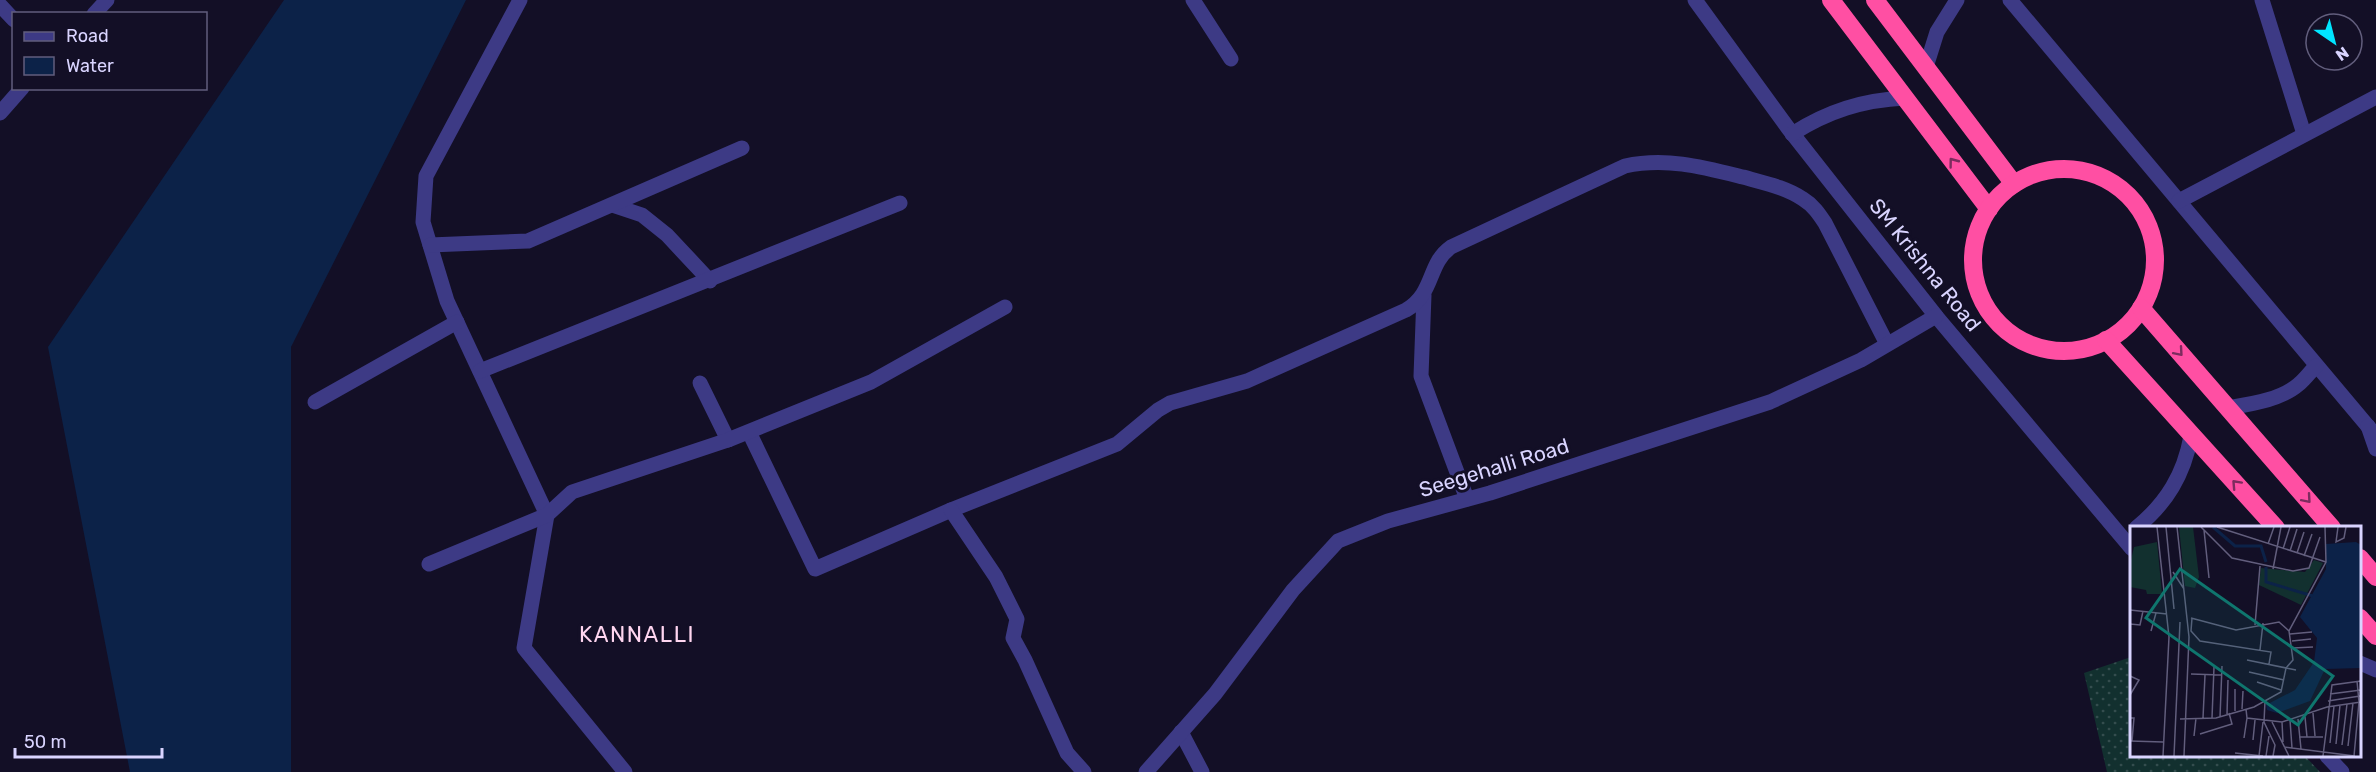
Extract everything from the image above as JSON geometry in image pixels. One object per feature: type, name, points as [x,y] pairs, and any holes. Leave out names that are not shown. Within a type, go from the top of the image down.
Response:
[{"type":"highway","points":[[1831,0],[1989,209]]},
{"type":"highway","points":[[1875,0],[2014,184]]},
{"type":"highway","points":[[2059,169],[2076,170],[2109,181],[2122,190],[2144,215],[2154,247],[2153,280],[2141,308],[2129,323],[2106,340],[2086,348],[2053,351],[2021,341],[1995,321],[1978,293],[1972,260],[1974,243],[1979,227],[1989,209],[2014,184],[2042,172],[2059,169]]},
{"type":"highway","points":[[2141,308],[2330,526]]},
{"type":"highway","points":[[2106,340],[2274,526]]},
{"type":"highway","points":[[2361,559],[2376,577]]},
{"type":"highway","points":[[2361,619],[2376,636]]},
{"type":"street","points":[[96,12],[107,0]]},
{"type":"street","points":[[1193,0],[1231,59]]},
{"type":"street","name":"SM Krishna Road","points":[[1695,0],[1792,134],[1936,316],[2129,539]]},
{"type":"street","points":[[1926,67],[1936,32],[1957,0]]},
{"type":"street","points":[[2010,0],[2372,431],[2376,449]]},
{"type":"street","points":[[2262,0],[2304,134]]},
{"type":"street","points":[[514,3],[426,176],[423,222],[447,301],[547,515],[524,648],[621,767],[605,772]]},
{"type":"street","points":[[0,5],[12,18]]},
{"type":"street","points":[[0,113],[20,90]]},
{"type":"street","points":[[2179,201],[2376,97]]},
{"type":"street","points":[[1792,134],[1845,107],[1874,100],[1905,98]]},
{"type":"street","points":[[430,245],[528,241],[742,148]]},
{"type":"street","points":[[749,432],[814,569],[951,510],[1117,444],[1158,410],[1170,403],[1257,376],[1406,310],[1424,295],[1438,261],[1451,247],[1625,166],[1661,162],[1694,165],[1782,187],[1804,200],[1816,210],[1825,223],[1887,344]]},
{"type":"street","points":[[480,371],[710,281],[900,203]]},
{"type":"street","points":[[612,205],[642,215],[667,235],[710,281]]},
{"type":"street","points":[[1424,295],[1421,376],[1467,499]]},
{"type":"street","points":[[429,564],[547,515],[572,492],[728,440],[871,382],[1005,307]]},
{"type":"street","name":"Seegehalli Road","points":[[1146,772],[1215,694],[1293,590],[1338,541],[1388,521],[1467,499],[1770,402],[1861,360],[1936,316]]},
{"type":"street","points":[[315,402],[457,322]]},
{"type":"street","points":[[2227,408],[2254,403],[2281,394],[2298,385],[2316,366]]},
{"type":"street","points":[[700,384],[728,440]]},
{"type":"street","points":[[2138,526],[2153,514],[2175,484],[2188,453],[2192,435]]},
{"type":"street","points":[[951,510],[1001,587],[1017,619],[1013,638],[1066,753],[1084,772]]},
{"type":"street","points":[[2361,663],[2376,670]]},
{"type":"street","points":[[1181,732],[1202,772]]},
{"type":"street","points":[[2328,757],[2342,772]]},
{"type":"green space","points":[[2130,657],[2130,757],[2306,757],[2320,772],[2107,772],[2084,673]]},
{"type":"water","points":[[284,0],[466,0],[291,347],[291,772],[130,772],[48,347]]},
{"type":"district","name":"KANNALLI","points":[[637,634]]}]
